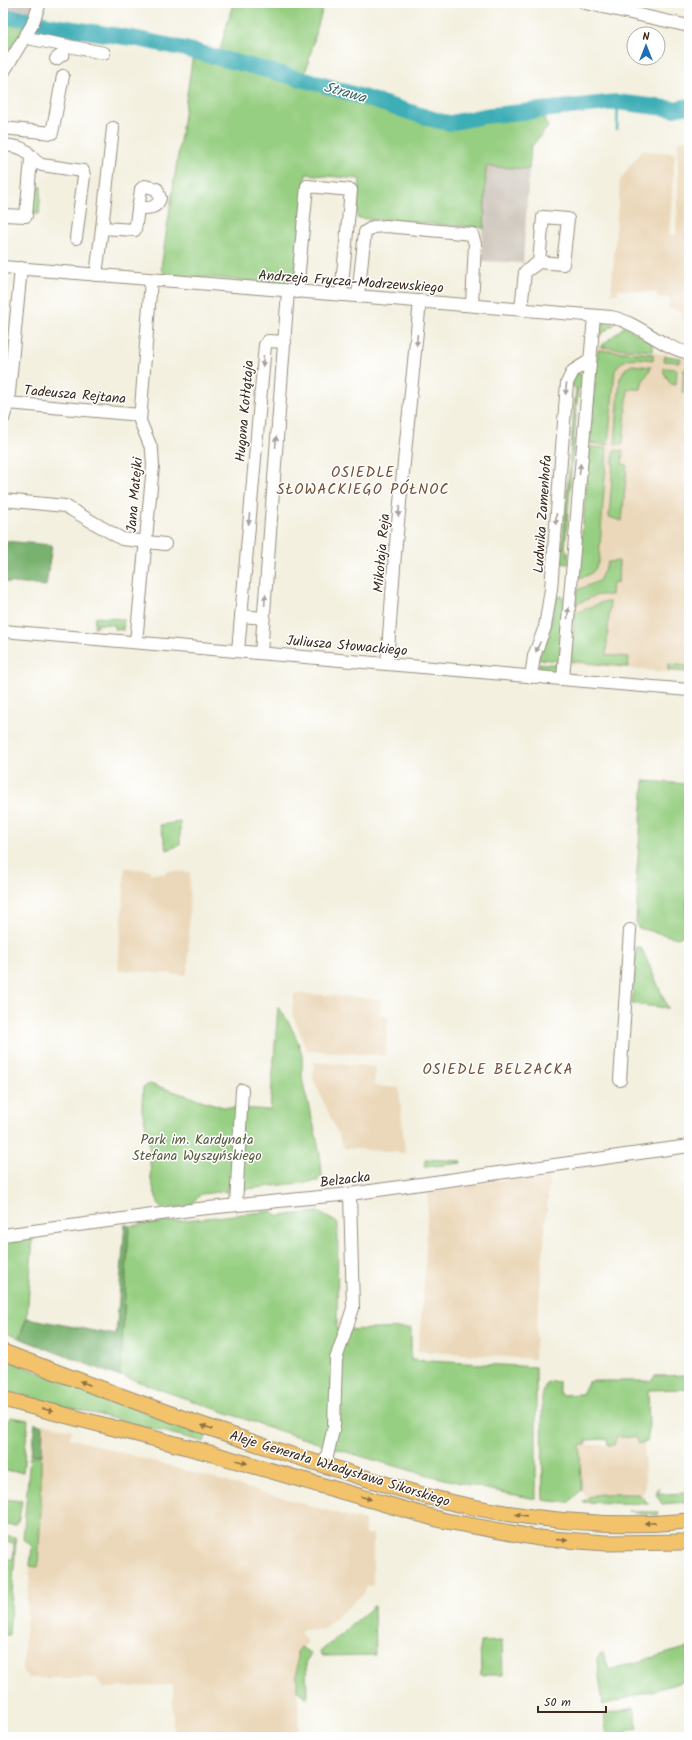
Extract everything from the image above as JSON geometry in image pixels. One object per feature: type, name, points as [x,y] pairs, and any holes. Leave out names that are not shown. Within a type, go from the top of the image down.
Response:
[{"type":"main road","name":"Aleje Generała Władysława Sikorskiego","points":[[3,1352],[153,1408],[275,1450],[436,1498],[512,1514],[558,1520],[646,1524],[689,1521]]},
{"type":"main road","name":"Aleje Generała Władysława Sikorskiego","points":[[3,1399],[206,1452],[441,1520],[538,1538],[606,1543],[689,1542]]},
{"type":"street","points":[[3,73],[34,21],[40,3]]},
{"type":"street","points":[[584,3],[628,8],[689,26]]},
{"type":"street","points":[[25,35],[32,39],[104,52]]},
{"type":"street","points":[[56,59],[63,54],[65,45]]},
{"type":"street","points":[[3,128],[52,132],[63,76]]},
{"type":"street","points":[[96,275],[113,128]]},
{"type":"street","points":[[3,145],[23,149],[28,153],[31,159],[26,216],[3,215]]},
{"type":"street","points":[[31,159],[42,165],[79,169],[83,171],[84,176],[76,238]]},
{"type":"street","points":[[261,653],[285,342],[307,186],[351,190],[341,295]]},
{"type":"street","points":[[102,228],[135,230],[138,207]]},
{"type":"street","points":[[358,296],[365,232],[373,227],[386,226],[472,234],[475,244],[472,305]]},
{"type":"street","points":[[521,309],[525,272],[539,262]]},
{"type":"street","name":"Andrzeja Frycza-Modrzewskiego","points":[[3,267],[521,309],[622,319],[636,325],[663,343],[689,353]]},
{"type":"street","points":[[3,419],[8,403],[21,268]]},
{"type":"street","name":"Jana Matejki","points":[[136,642],[153,458],[151,448],[140,421],[151,280]]},
{"type":"street","name":"Mikołaja Reja","points":[[387,664],[395,553],[420,301]]},
{"type":"street","points":[[563,680],[594,316]]},
{"type":"street","name":"Hugona Kołłątaja","points":[[238,650],[265,344],[268,341],[285,342]]},
{"type":"street","name":"Ludwika Zamenhofa","points":[[531,677],[534,656],[545,628],[551,589],[567,383],[573,371],[589,361]]},
{"type":"street","name":"Tadeusza Rejtana","points":[[8,403],[140,415]]},
{"type":"street","points":[[3,500],[65,506],[122,540],[165,544]]},
{"type":"street","points":[[250,502],[272,504]]},
{"type":"street","points":[[551,589],[570,588]]},
{"type":"street","points":[[240,616],[263,618]]},
{"type":"street","name":"Juliusza Słowackiego","points":[[3,631],[238,650],[689,690]]},
{"type":"street","points":[[620,1080],[630,930]]},
{"type":"street","points":[[236,1205],[242,1090]]},
{"type":"street","name":"Belzacka","points":[[3,1235],[136,1216],[350,1194],[689,1146]]},
{"type":"street","points":[[325,1466],[334,1426],[336,1359],[353,1308],[350,1194]]},
{"type":"shaded area","points":[[3,3],[36,3],[31,17],[3,14]]},
{"type":"shaded area","points":[[689,140],[689,325],[682,319],[682,311],[668,309],[670,298],[657,297],[657,293],[618,289],[618,294],[611,294],[620,180],[642,150],[675,153],[669,234],[676,235],[678,200],[678,141]]},
{"type":"shaded area","points":[[486,166],[529,169],[523,263],[481,261]]},
{"type":"shaded area","points":[[597,347],[658,353],[689,358],[689,674],[570,664]]},
{"type":"shaded area","points":[[125,868],[150,870],[150,873],[165,874],[166,871],[190,872],[188,967],[186,975],[118,970]]},
{"type":"shaded area","points":[[294,993],[381,999],[380,1016],[388,1016],[385,1056],[307,1050],[292,1014]]},
{"type":"shaded area","points":[[314,1062],[376,1067],[374,1084],[376,1086],[399,1088],[405,1153],[344,1148],[313,1078]]},
{"type":"shaded area","points":[[550,1174],[534,1359],[418,1351],[425,1272],[428,1191]]},
{"type":"shaded area","points":[[43,1423],[72,1430],[70,1438],[365,1521],[365,1534],[373,1534],[373,1586],[366,1586],[365,1592],[322,1630],[303,1629],[300,1633],[308,1642],[297,1652],[299,1735],[294,1737],[173,1737],[173,1685],[105,1688],[96,1678],[29,1678],[22,1671],[36,1495],[41,1476]]},
{"type":"shaded area","points":[[617,1437],[635,1437],[638,1444],[644,1443],[645,1485],[643,1497],[634,1494],[600,1494],[587,1498],[581,1490],[580,1445],[614,1445]]},
{"type":"green space","points":[[233,3],[324,3],[304,78],[218,57]]},
{"type":"green space","points":[[3,22],[26,25],[3,62]]},
{"type":"green space","points":[[193,54],[431,122],[449,125],[541,113],[548,127],[531,147],[529,169],[486,166],[484,228],[357,218],[360,179],[306,174],[296,285],[164,274],[161,268]]},
{"type":"green space","points":[[33,187],[41,187],[39,214],[30,214]]},
{"type":"green space","points":[[604,323],[615,324],[597,337],[598,328]]},
{"type":"green space","points":[[625,326],[652,343],[653,351],[600,347]]},
{"type":"green space","points":[[598,350],[653,354],[653,360],[637,358],[627,360],[619,365],[615,370],[608,445],[590,443]]},
{"type":"green space","points":[[665,356],[681,358],[680,362],[664,361]]},
{"type":"green space","points":[[632,365],[651,367],[644,379],[641,389],[628,389],[623,444],[615,444],[620,378],[625,369]]},
{"type":"green space","points":[[664,368],[677,369],[676,385],[671,384],[664,373]]},
{"type":"green space","points":[[684,369],[689,371],[689,393],[682,392]]},
{"type":"green space","points":[[580,372],[584,376],[583,386],[578,389],[565,549],[568,552],[569,564],[556,563],[559,550],[562,548],[576,388],[572,386],[571,379]]},
{"type":"green space","points":[[590,447],[607,448],[599,559],[596,567],[590,574],[583,577],[578,577]]},
{"type":"green space","points":[[614,450],[623,451],[622,464],[627,465],[622,521],[609,517]]},
{"type":"green space","points":[[3,541],[52,545],[46,586],[3,582]]},
{"type":"green space","points":[[619,561],[618,583],[612,583],[611,595],[598,595],[576,604],[577,590],[599,581],[608,562]]},
{"type":"green space","points":[[562,596],[564,598],[560,661],[538,659],[549,633],[556,600],[558,597]]},
{"type":"green space","points":[[603,602],[610,602],[606,655],[629,657],[628,667],[571,661],[575,613]]},
{"type":"green space","points":[[95,617],[124,619],[123,630],[114,629],[115,625],[97,624],[97,627],[94,627]]},
{"type":"green space","points":[[538,663],[560,665],[555,672],[544,672],[540,669]]},
{"type":"green space","points":[[668,664],[689,666],[689,672],[668,670]]},
{"type":"green space","points":[[644,781],[689,784],[689,879],[685,934],[678,938],[638,928],[636,923],[638,888],[636,883]]},
{"type":"green space","points":[[180,822],[180,845],[167,850],[160,825]]},
{"type":"green space","points":[[689,879],[689,934],[685,934]]},
{"type":"green space","points":[[636,947],[641,947],[668,1008],[632,1004]]},
{"type":"green space","name":"Park im. Kardynała Stefana Wyszyńskiego","points":[[278,1007],[289,1023],[301,1050],[302,1080],[320,1152],[322,1176],[318,1178],[318,1181],[201,1194],[190,1206],[164,1209],[159,1206],[151,1180],[149,1140],[142,1110],[143,1087],[150,1084],[223,1107],[270,1110]]},
{"type":"green space","points":[[425,1159],[461,1161],[461,1163],[424,1167]]},
{"type":"green space","points":[[272,1211],[279,1216],[318,1212],[338,1223],[337,1330],[411,1328],[411,1360],[536,1367],[536,1499],[430,1476],[326,1446],[120,1375],[129,1226]]},
{"type":"green space","points":[[125,1224],[129,1226],[120,1377],[19,1338],[27,1318],[116,1335]]},
{"type":"green space","points":[[33,1236],[27,1318],[19,1338],[3,1332],[5,1241]]},
{"type":"green space","points":[[3,1359],[206,1435],[204,1442],[3,1390]]},
{"type":"green space","points":[[689,1375],[689,1389],[648,1390],[649,1429],[647,1442],[638,1444],[635,1437],[617,1437],[614,1445],[608,1445],[607,1439],[586,1440],[586,1445],[580,1445],[581,1490],[568,1503],[543,1500],[542,1397],[546,1383],[551,1381],[559,1382],[559,1392],[561,1395],[582,1394],[588,1382],[592,1381],[651,1381],[655,1376]]},
{"type":"green space","points":[[11,1417],[28,1420],[23,1472],[3,1471],[3,1425]]},
{"type":"green space","points":[[35,1423],[43,1426],[42,1455],[31,1454]]},
{"type":"green space","points":[[30,1456],[41,1456],[41,1508],[38,1567],[30,1566],[32,1546],[23,1539]]},
{"type":"green space","points":[[659,1488],[659,1494],[689,1493],[689,1502],[662,1504],[656,1494],[657,1489]]},
{"type":"green space","points":[[600,1494],[638,1494],[649,1504],[582,1502],[589,1497]]},
{"type":"green space","points":[[3,1499],[22,1501],[19,1519],[16,1525],[3,1526]]},
{"type":"green space","points":[[628,1511],[658,1512],[658,1516]]},
{"type":"green space","points":[[6,1536],[15,1537],[16,1541],[9,1635],[3,1635],[3,1559],[13,1559],[14,1543],[5,1541]]},
{"type":"green space","points":[[374,1606],[375,1655],[323,1656],[320,1654],[321,1651]]},
{"type":"green space","points":[[502,1641],[503,1675],[481,1675],[480,1642]]},
{"type":"green space","points":[[301,1647],[311,1654],[306,1661],[307,1698],[297,1690],[297,1652]]},
{"type":"green space","points":[[689,1647],[689,1680],[603,1705],[597,1660],[600,1654],[603,1652],[609,1670]]},
{"type":"green space","points":[[633,1708],[638,1728],[607,1737],[604,1715]]},
{"type":"waterway","name":"Strawa","points":[[3,17],[28,19],[48,25],[138,39],[185,49],[320,84],[439,121],[450,123],[484,116],[617,102],[674,109],[689,106]]},
{"type":"waterway","points":[[617,129],[618,102]]},
{"type":"district","name":"OSIEDLE SŁOWACKIEGO PÓŁNOC","points":[[363,480]]},
{"type":"district","name":"OSIEDLE BELZACKA","points":[[498,1069]]}]
